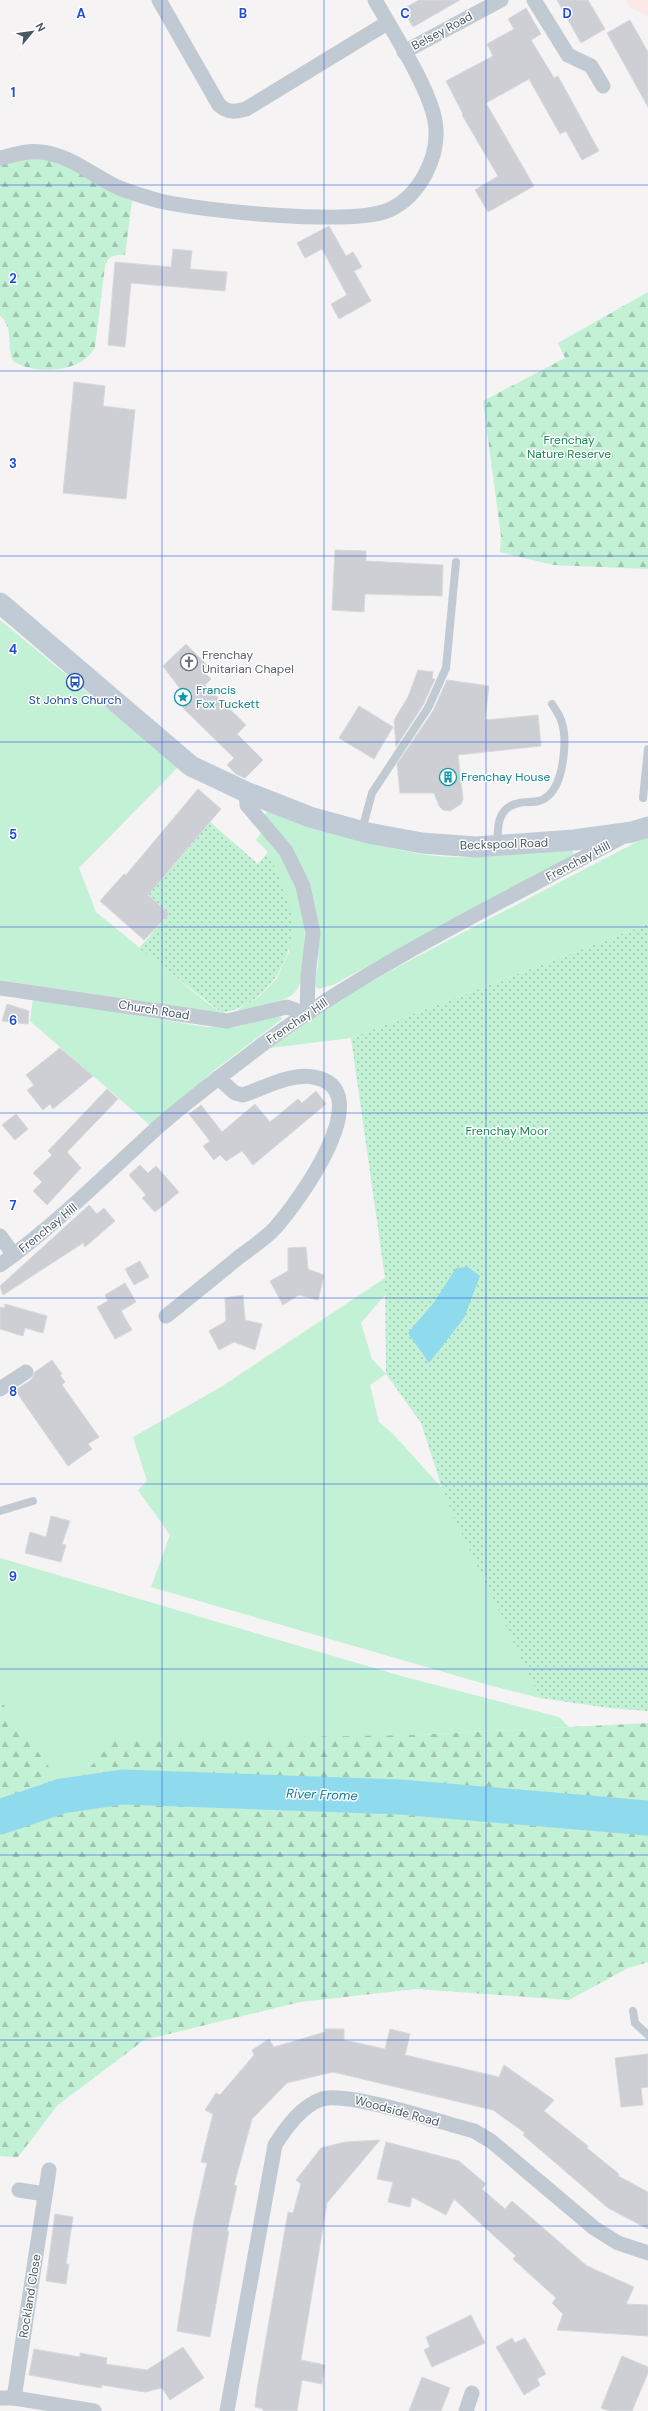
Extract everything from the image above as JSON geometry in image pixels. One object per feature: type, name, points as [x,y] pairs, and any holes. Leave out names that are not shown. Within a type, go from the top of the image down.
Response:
[{"type":"street","points":[[159,0],[219,105],[226,111],[235,112],[246,109],[388,23]]},
{"type":"street","points":[[0,158],[28,152],[42,152],[72,160],[118,187],[133,193],[162,201],[207,209],[306,216],[346,217],[376,214],[389,210],[408,197],[429,168],[434,154],[436,122],[431,103],[375,0]]},
{"type":"street","name":"Belsey Road","points":[[406,56],[501,0]]},
{"type":"street","points":[[534,0],[568,55],[591,66],[603,86]]},
{"type":"street","name":"Beckspool Road","points":[[0,603],[191,766],[246,792],[310,817],[361,831],[422,843],[476,847],[574,840],[640,829]]},
{"type":"street","points":[[246,792],[247,805],[286,851],[303,886],[313,933],[308,976],[307,1014]]},
{"type":"street","name":"Frenchay Hill","points":[[0,1265],[74,1207],[159,1126],[218,1078],[307,1014],[367,975],[640,829]]},
{"type":"street","name":"Church Road","points":[[0,988],[227,1021],[287,1007],[307,1014]]},
{"type":"street","points":[[166,1316],[274,1229],[298,1199],[321,1161],[336,1128],[341,1107],[338,1092],[328,1081],[312,1077],[293,1078],[243,1095],[235,1093],[218,1078]]},
{"type":"street","points":[[0,1236],[14,1255]]},
{"type":"street","points":[[0,1389],[26,1372]]},
{"type":"street","name":"Woodside Road","points":[[227,2411],[275,2145],[287,2126],[305,2110],[322,2099],[348,2098],[474,2131],[491,2141],[594,2228],[618,2243],[648,2253]]},
{"type":"street","name":"Rockland Close","points":[[7,2398],[49,2170]]},
{"type":"street","points":[[19,2190],[45,2194]]},
{"type":"street","points":[[466,2411],[472,2393]]},
{"type":"street","points":[[7,2398],[94,2411]]},
{"type":"lane","points":[[361,831],[372,793],[428,708],[446,668],[456,562]]},
{"type":"lane","points":[[498,846],[497,824],[503,813],[514,805],[539,802],[548,796],[556,786],[563,764],[564,748],[562,720],[552,704]]},
{"type":"lane","points":[[643,798],[648,749]]},
{"type":"lane","points":[[0,1511],[33,1501]]},
{"type":"lane","points":[[633,2011],[635,2023],[648,2035]]},
{"type":"shaded area","points":[[626,0],[648,0],[648,16],[629,7]]},
{"type":"green space","points":[[28,152],[133,193],[125,255],[112,256],[105,266],[95,347],[89,356],[80,362],[70,367],[58,369],[35,369],[14,362],[10,350],[9,332],[5,321],[0,316],[0,158]]},
{"type":"green space","name":"Frenchay Nature Reserve","points":[[648,292],[648,569],[553,565],[500,552],[501,536],[483,401],[565,358],[558,343]]},
{"type":"green space","points":[[0,620],[178,767],[79,868],[96,912],[206,1002],[222,1013],[0,980]]},
{"type":"green space","points":[[268,811],[362,841],[420,854],[477,857],[571,848],[574,855],[335,984],[318,989],[313,982],[318,966],[319,930],[264,815]]},
{"type":"green space","points":[[210,822],[258,864],[268,852],[286,894],[292,919],[288,951],[282,966],[274,979],[264,991],[252,1001],[238,1008],[222,1013],[139,948],[169,914],[148,895]]},
{"type":"green space","points":[[263,830],[284,860],[291,874],[302,905],[305,940],[303,972],[297,990],[282,1001],[236,1011],[260,996],[277,978],[289,952],[268,852],[256,840]]},
{"type":"green space","points":[[648,836],[648,924],[351,1038],[270,1048],[337,1001],[403,964]]},
{"type":"green space","name":"Frenchay Moor","points":[[648,924],[648,1711],[609,1708],[540,1698],[453,1515],[442,1488],[421,1423],[386,1374],[385,1278],[351,1038]]},
{"type":"green space","points":[[33,998],[206,1027],[236,1027],[279,1015],[282,1019],[216,1069],[152,1127],[30,1021]]},
{"type":"green space","points":[[385,1278],[385,1295],[361,1323],[372,1359],[386,1374],[370,1385],[379,1422],[393,1434],[442,1488],[540,1698],[492,1686],[151,1587],[170,1535],[138,1490],[147,1481],[133,1437],[221,1387]]},
{"type":"green space","points":[[0,1558],[405,1677],[559,1717],[569,1727],[414,1735],[68,1794],[0,1700]]},
{"type":"green space","points":[[0,1700],[68,1793],[113,1740],[414,1735],[648,1723],[648,1962],[626,1969],[569,2000],[416,1989],[300,2002],[144,2040],[58,2105],[18,2157],[0,2156]]},
{"type":"water","points":[[468,1267],[480,1276],[464,1318],[429,1363],[408,1333],[435,1301],[456,1268]]},
{"type":"building","points":[[419,0],[460,0],[413,27],[403,9]]},
{"type":"building","points":[[557,0],[588,0],[605,29],[581,43]]},
{"type":"building","points":[[526,8],[541,34],[531,40],[554,78],[558,76],[599,151],[582,160],[566,131],[560,134],[529,79],[486,103],[534,186],[488,212],[475,190],[498,176],[462,115],[463,114],[446,81],[493,56],[487,44],[514,29],[508,19]]},
{"type":"building","points":[[630,20],[648,52],[648,107],[607,33]]},
{"type":"building","points":[[329,226],[346,256],[353,252],[362,267],[354,271],[371,301],[339,319],[331,304],[347,295],[322,249],[305,258],[297,243]]},
{"type":"building","points":[[173,249],[192,251],[190,269],[227,272],[225,291],[131,283],[125,347],[108,345],[115,262],[171,267]]},
{"type":"building","points":[[74,382],[105,386],[103,406],[135,410],[126,499],[63,493]]},
{"type":"building","points":[[335,550],[366,551],[366,561],[443,565],[442,596],[365,594],[364,612],[332,610]]},
{"type":"building","points":[[186,644],[208,666],[202,670],[211,679],[205,685],[246,725],[237,734],[263,760],[245,778],[236,774],[227,765],[234,758],[182,707],[187,702],[178,693],[181,690],[163,666]]},
{"type":"building","points":[[418,670],[433,672],[432,678],[435,679],[423,705],[396,747],[394,720],[408,697]]},
{"type":"building","points":[[447,680],[489,686],[485,720],[538,715],[541,746],[458,755],[463,799],[461,804],[450,811],[443,810],[439,806],[434,793],[400,793],[397,764],[433,711]]},
{"type":"building","points":[[359,706],[393,727],[374,759],[339,738]]},
{"type":"building","points":[[198,789],[221,809],[148,895],[169,914],[144,940],[100,901],[124,874],[126,875]]},
{"type":"building","points":[[7,1004],[29,1011],[28,1024],[2,1021]]},
{"type":"building","points":[[60,1048],[93,1076],[53,1109],[50,1104],[43,1110],[27,1090],[34,1085],[26,1075]]},
{"type":"building","points":[[107,1089],[118,1099],[67,1152],[81,1168],[47,1205],[33,1191],[42,1182],[33,1173],[52,1155],[48,1151]]},
{"type":"building","points":[[316,1091],[326,1104],[253,1165],[242,1151],[226,1161],[220,1155],[214,1160],[203,1146],[210,1141],[189,1114],[201,1105],[222,1132],[255,1104],[270,1122],[298,1099],[302,1103]]},
{"type":"building","points":[[16,1114],[28,1129],[15,1140],[2,1125]]},
{"type":"building","points":[[140,1165],[148,1173],[156,1166],[179,1192],[155,1212],[142,1198],[146,1195],[129,1175]]},
{"type":"building","points":[[89,1205],[97,1214],[104,1208],[115,1221],[85,1247],[83,1243],[3,1295],[0,1286]]},
{"type":"building","points":[[306,1247],[308,1269],[324,1275],[318,1300],[299,1295],[283,1305],[270,1281],[288,1271],[288,1248]]},
{"type":"building","points":[[140,1261],[149,1277],[134,1285],[125,1269]]},
{"type":"building","points":[[125,1283],[136,1302],[121,1311],[132,1330],[115,1339],[97,1307],[108,1301],[105,1295]]},
{"type":"building","points":[[243,1295],[245,1320],[262,1324],[255,1350],[234,1342],[219,1350],[209,1331],[226,1321],[225,1298]]},
{"type":"building","points":[[5,1304],[47,1316],[43,1333],[25,1328],[23,1336],[0,1329],[0,1307],[4,1308]]},
{"type":"building","points":[[52,1360],[62,1374],[60,1375],[65,1382],[62,1385],[99,1437],[88,1444],[92,1449],[68,1466],[15,1390],[31,1380],[35,1372]]},
{"type":"building","points":[[51,1516],[70,1521],[62,1544],[66,1545],[61,1562],[25,1553],[30,1532],[46,1537]]},
{"type":"building","points":[[325,2029],[344,2029],[344,2040],[385,2049],[390,2029],[410,2034],[405,2055],[499,2077],[504,2065],[554,2100],[544,2111],[588,2146],[587,2148],[619,2174],[618,2176],[648,2192],[648,2229],[608,2208],[523,2135],[525,2133],[493,2110],[333,2072],[287,2083],[252,2119],[234,2185],[237,2186],[227,2231],[229,2231],[210,2337],[177,2331],[194,2221],[207,2163],[201,2162],[213,2114],[205,2110],[216,2093],[220,2095],[254,2055],[252,2050],[269,2039],[274,2047],[325,2032]]},
{"type":"building","points":[[648,2054],[648,2087],[641,2088],[643,2105],[621,2107],[615,2058]]},
{"type":"building","points":[[380,2140],[327,2203],[301,2360],[325,2365],[322,2384],[302,2380],[297,2411],[263,2411],[263,2409],[255,2407],[257,2390],[288,2212],[293,2213],[301,2184],[296,2180],[321,2148],[345,2142]]},
{"type":"building","points":[[386,2142],[459,2161],[486,2184],[482,2189],[505,2209],[512,2201],[587,2266],[634,2287],[626,2304],[648,2305],[648,2336],[557,2330],[563,2314],[552,2303],[556,2298],[513,2259],[516,2256],[454,2199],[446,2215],[412,2197],[410,2207],[388,2202],[393,2182],[377,2179]]},
{"type":"building","points":[[55,2214],[73,2217],[66,2264],[69,2264],[66,2284],[46,2281]]},
{"type":"building","points":[[471,2315],[485,2343],[432,2367],[424,2350],[430,2347],[426,2337]]},
{"type":"building","points":[[512,2338],[515,2343],[525,2338],[546,2374],[537,2379],[540,2385],[524,2395],[496,2347]]},
{"type":"building","points":[[183,2347],[204,2378],[170,2400],[162,2388],[145,2392],[102,2385],[101,2388],[29,2375],[34,2349],[80,2357],[80,2353],[107,2358],[106,2364],[147,2370]]},
{"type":"building","points":[[622,2356],[648,2367],[648,2373],[632,2411],[610,2411],[601,2408]]},
{"type":"building","points":[[422,2377],[450,2388],[441,2411],[409,2411]]},
{"type":"waterway","name":"River Frome","points":[[0,1817],[62,1796],[123,1787],[400,1797],[648,1818]]},
{"type":"place","name":"Frenchay Unitarian Chapel","points":[[189,662]]},
{"type":"place","name":"St John's Church","points":[[75,682]]},
{"type":"place","name":"Francis Fox Tuckett","points":[[183,697]]},
{"type":"place","name":"Frenchay House","points":[[448,777]]}]
